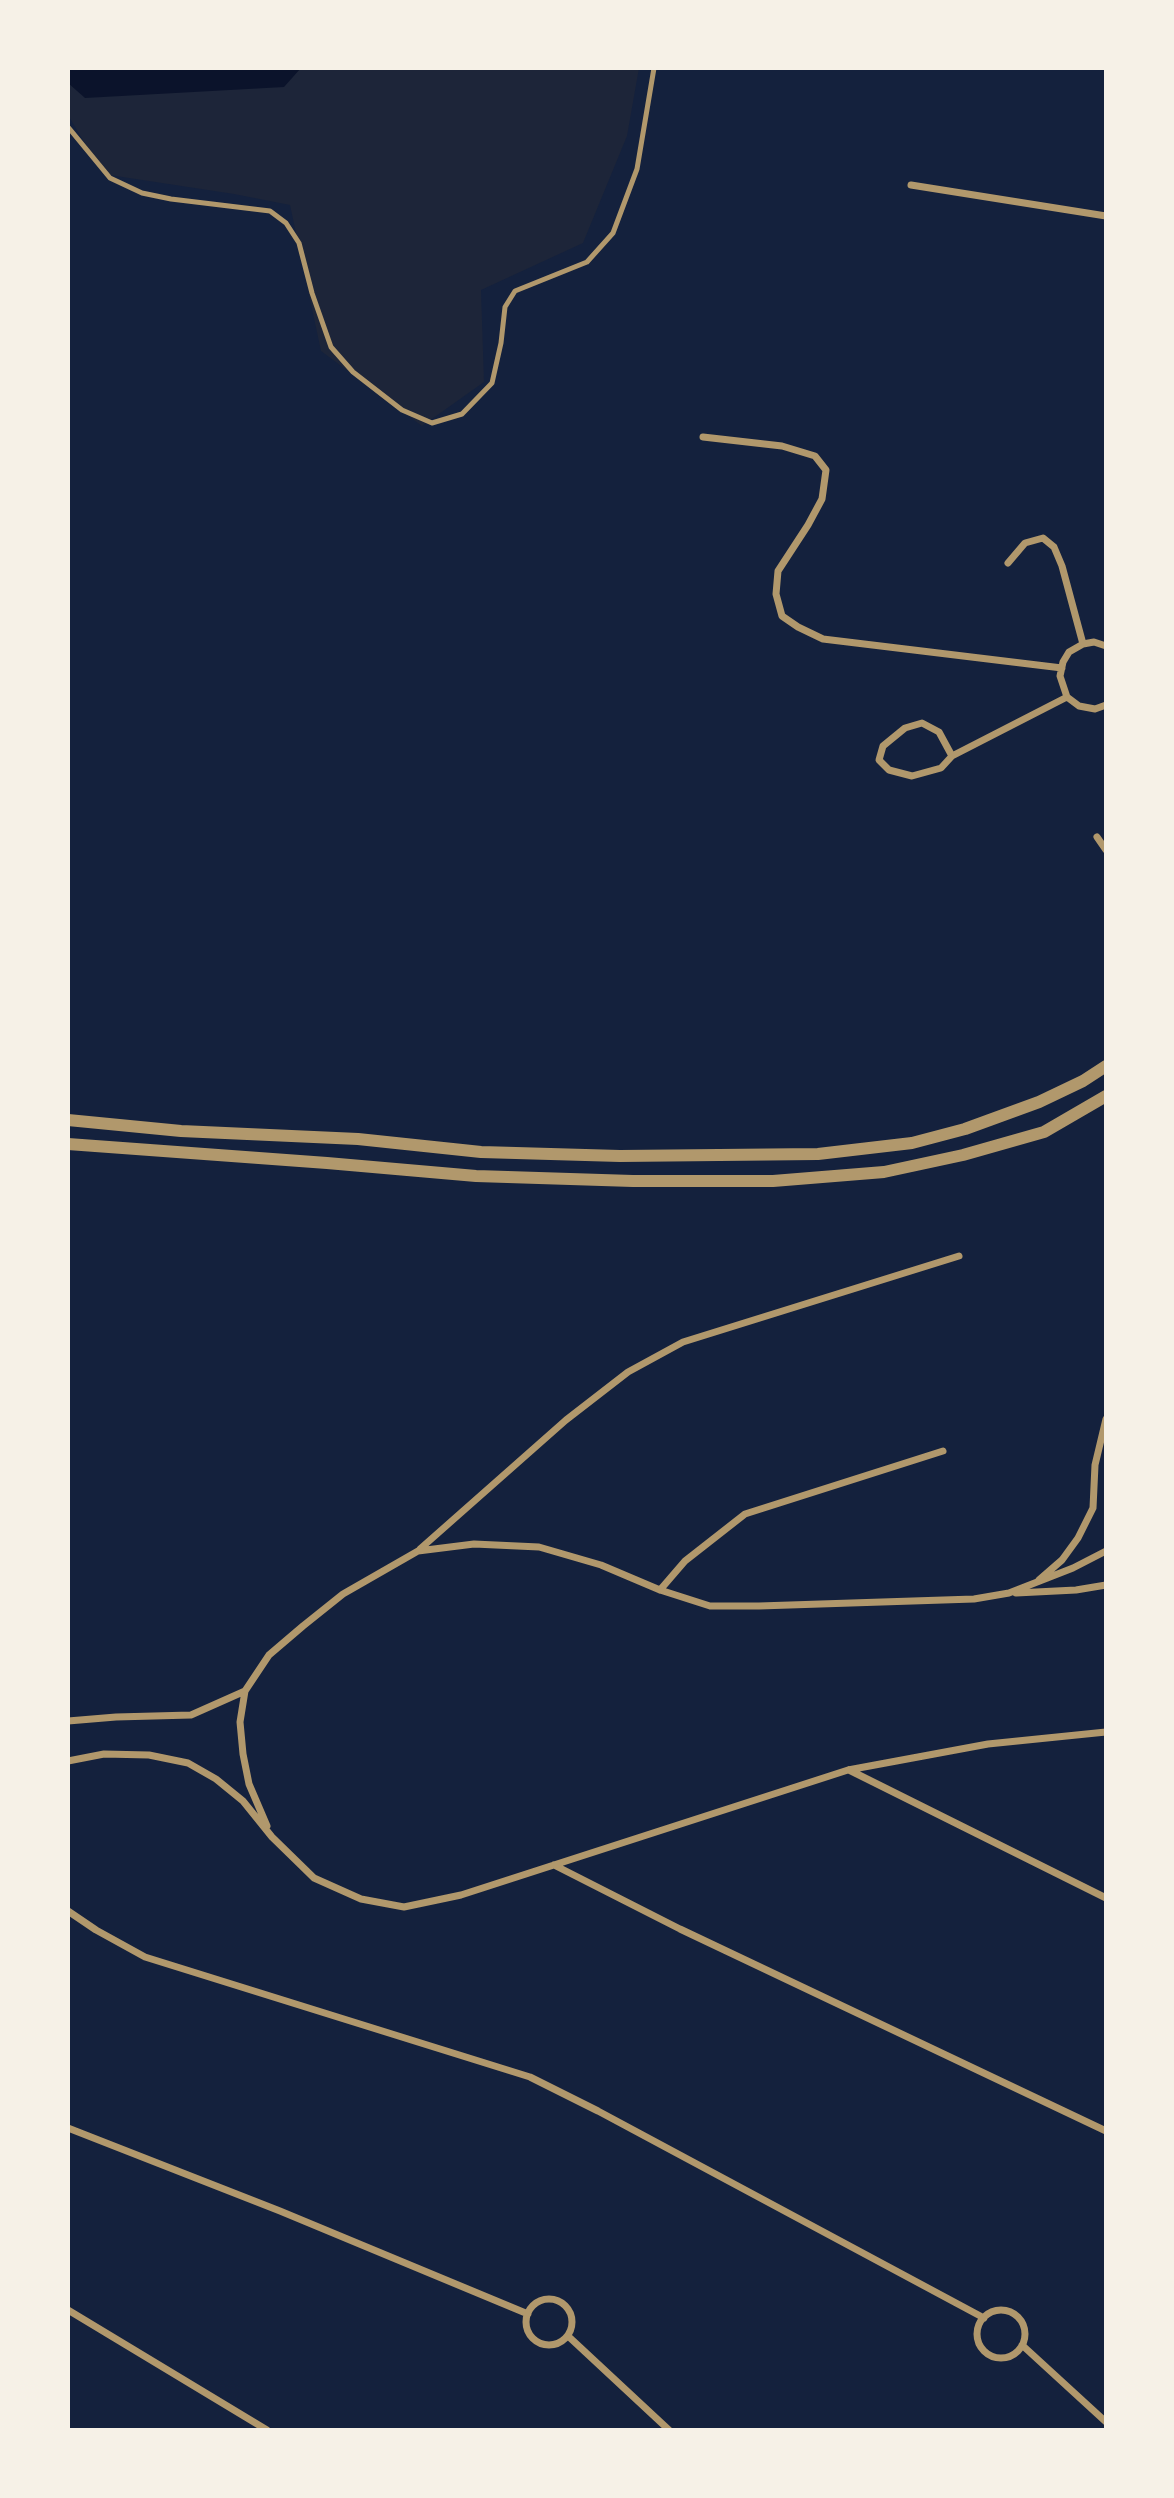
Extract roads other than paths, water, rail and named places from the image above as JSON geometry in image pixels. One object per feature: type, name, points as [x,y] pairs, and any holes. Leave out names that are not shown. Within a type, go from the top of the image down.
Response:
[{"type":"street","points":[[911,185],[1106,216]]},
{"type":"street","points":[[702,437],[782,446],[816,456],[826,470],[822,499],[778,571],[776,594],[782,615],[797,627],[823,639],[1062,668]]},
{"type":"street","points":[[1008,563],[1025,543],[1043,538],[1054,547],[1062,566],[1083,644]]},
{"type":"street","points":[[1106,646],[1094,642],[1083,644],[1069,652],[1060,676],[1067,697],[1079,706],[1096,709],[1106,705]]},
{"type":"street","points":[[952,755],[939,732],[922,723],[905,728],[883,746],[879,761],[889,770],[912,776],[942,768],[952,755],[1067,697]]},
{"type":"street","points":[[1097,836],[1106,850]]},
{"type":"street","points":[[68,1120],[181,1131],[358,1139],[481,1152],[620,1156],[818,1154],[912,1143],[965,1129],[1039,1102],[1083,1081],[1106,1066]]},
{"type":"street","points":[[68,1144],[476,1177],[773,1181],[884,1172],[963,1155],[1044,1132],[1106,1096]]},
{"type":"street","points":[[476,1177],[481,1152]]},
{"type":"street","points":[[272,1837],[249,1784],[240,1722],[245,1691],[269,1655],[333,1602],[418,1551],[566,1420],[628,1372],[683,1342],[959,1256]]},
{"type":"street","points":[[1033,1584],[1062,1560],[1078,1538],[1093,1508],[1095,1465],[1106,1419]]},
{"type":"street","points":[[660,1590],[685,1561],[745,1514],[943,1451]]},
{"type":"street","points":[[418,1551],[474,1544],[539,1547],[601,1565],[660,1590],[710,1606],[974,1599],[1009,1593],[1076,1590],[1106,1585]]},
{"type":"street","points":[[1009,1593],[1106,1551]]},
{"type":"street","points":[[68,1721],[191,1716],[245,1691]]},
{"type":"street","points":[[68,1760],[104,1754],[149,1755],[188,1763],[216,1779],[243,1801],[272,1837],[313,1878],[362,1899],[404,1907],[461,1895],[848,1770],[988,1744],[1106,1732]]},
{"type":"street","points":[[848,1770],[1106,1898]]},
{"type":"street","points":[[554,1865],[680,1929],[1106,2131]]},
{"type":"street","points":[[68,1911],[145,1957],[530,2077],[984,2318]]},
{"type":"street","points":[[68,2128],[280,2211],[528,2314]]},
{"type":"street","points":[[545,2300],[562,2303],[571,2314],[573,2322],[568,2336],[562,2342],[551,2346],[540,2344],[533,2339],[527,2330],[528,2314],[532,2307],[545,2300]]},
{"type":"street","points":[[68,2310],[267,2430]]},
{"type":"street","points":[[998,2311],[1017,2316],[1024,2328],[1025,2337],[1022,2345],[1011,2356],[1000,2358],[982,2349],[977,2333],[984,2318],[998,2311]]},
{"type":"street","points":[[568,2336],[669,2430]]},
{"type":"street","points":[[1022,2345],[1106,2422]]},
{"type":"lane","points":[[68,127],[110,178],[142,193],[270,211],[286,223],[299,243],[312,293],[331,347],[353,372],[402,410],[432,423],[462,414],[492,383],[502,343],[505,307],[515,291],[587,262],[613,233],[637,169],[654,68]]}]
